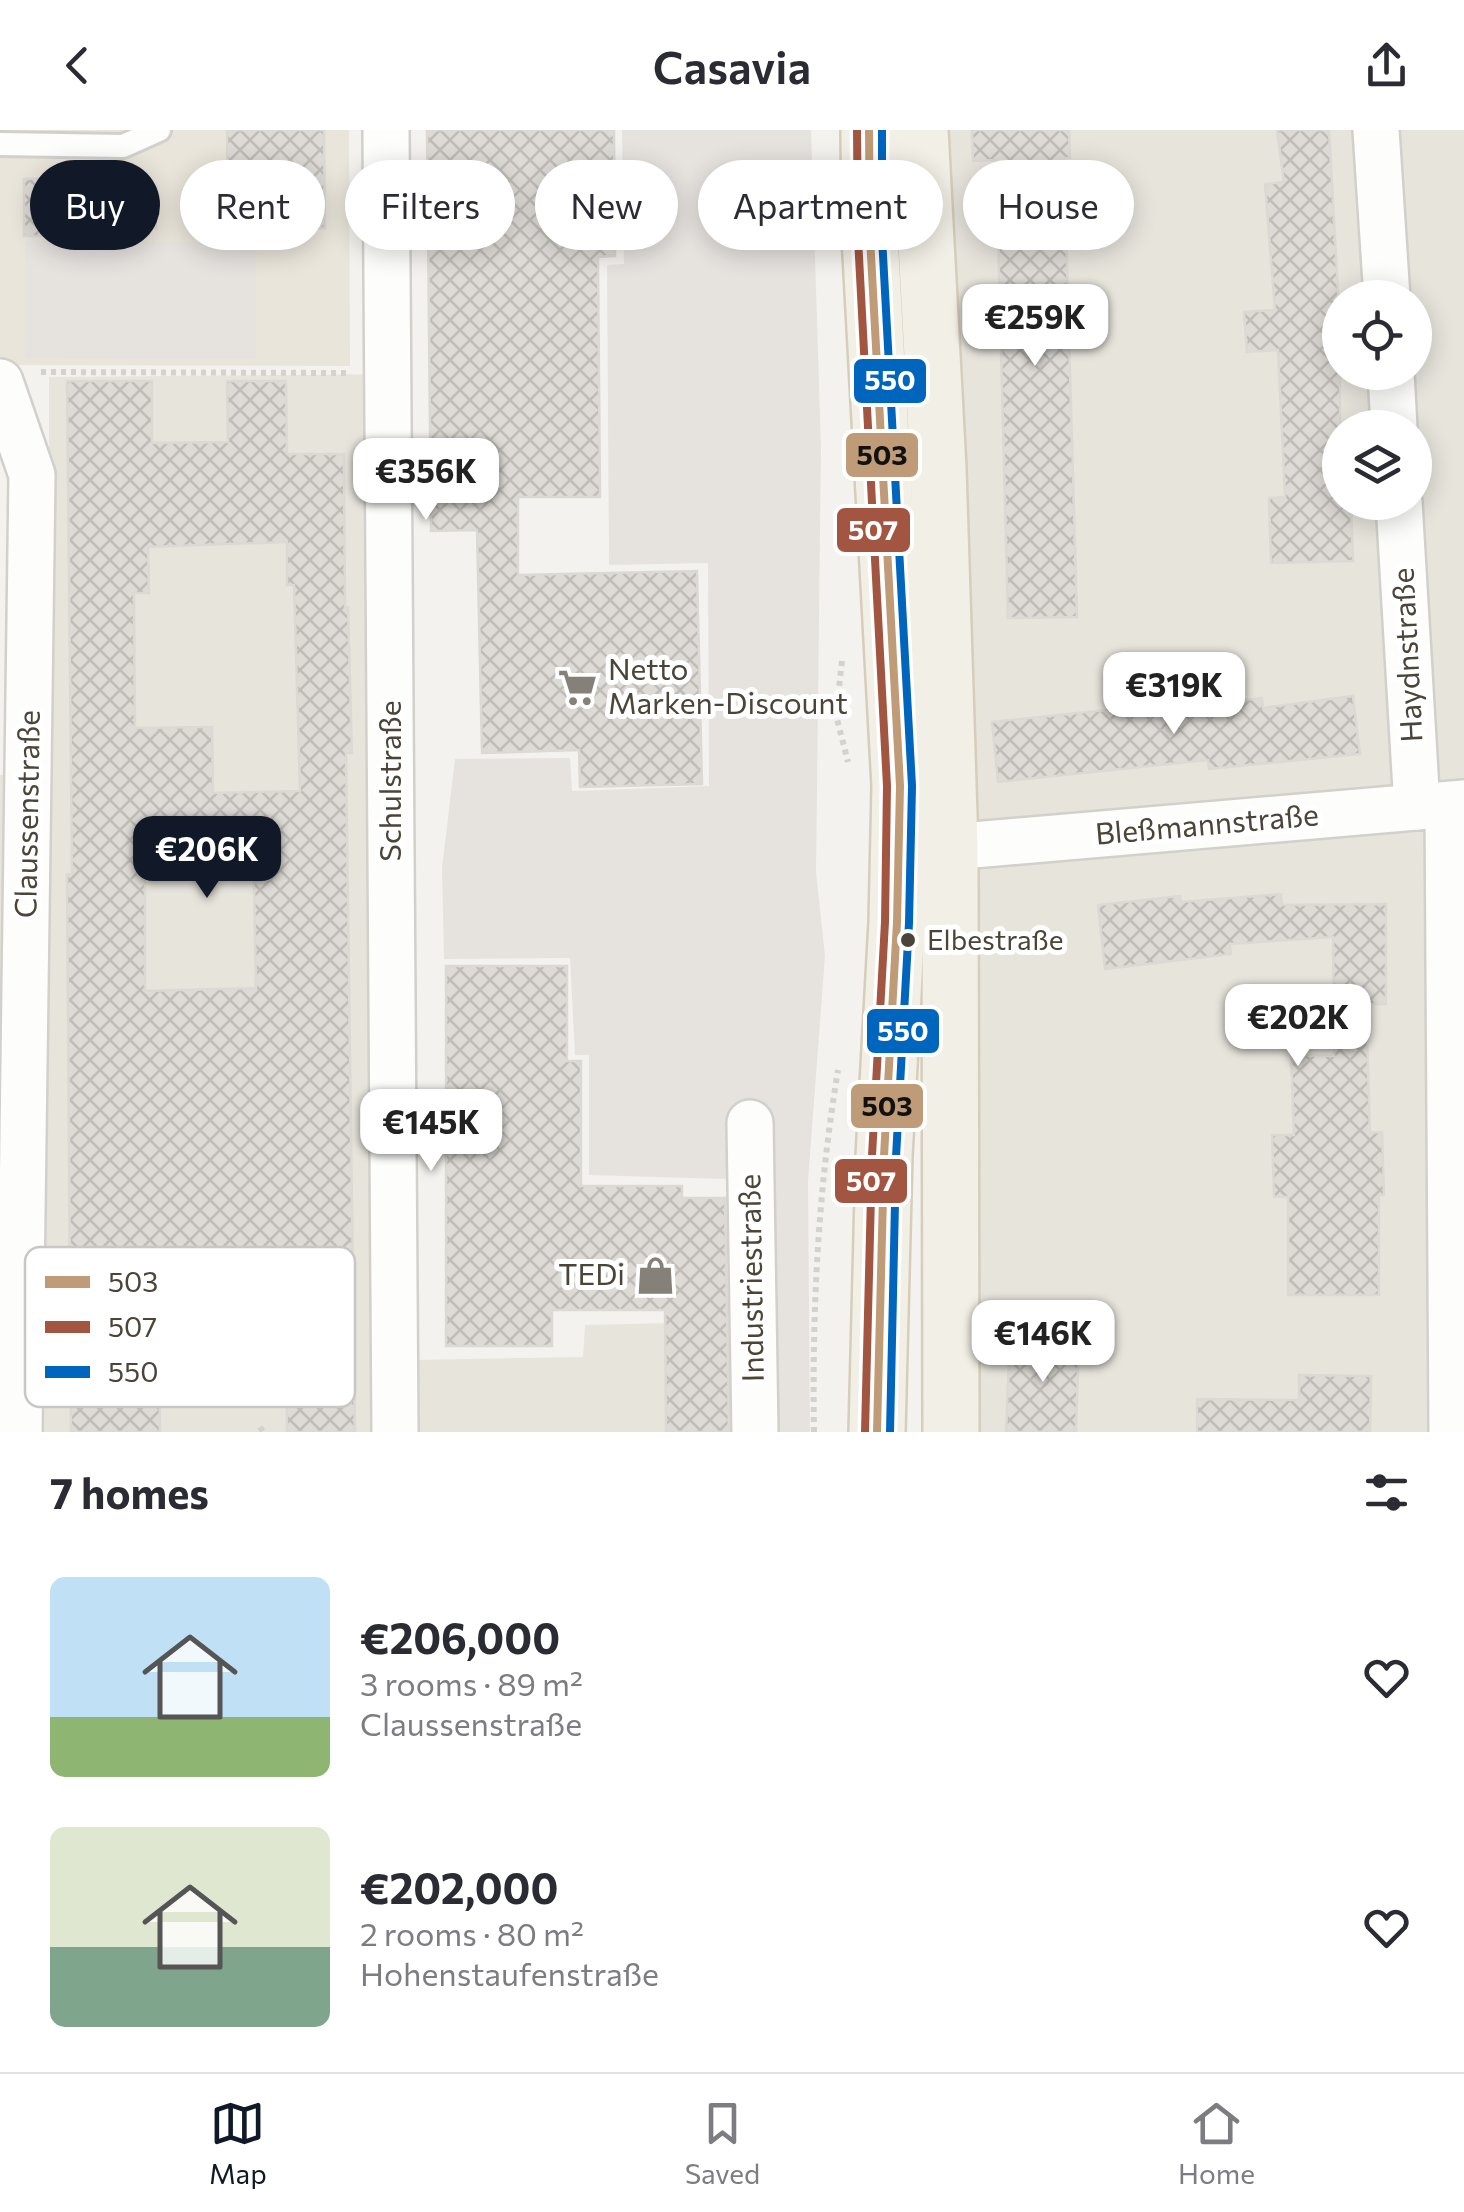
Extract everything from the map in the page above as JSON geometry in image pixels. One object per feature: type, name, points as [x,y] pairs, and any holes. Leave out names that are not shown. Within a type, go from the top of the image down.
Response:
[{"type":"main road","points":[[869,130],[870,237],[900,786],[876,1432]]},
{"type":"main road","points":[[920,130],[938,468],[950,847],[951,1432]]},
{"type":"street","name":"Schulstraße","points":[[386,130],[395,1432]]},
{"type":"street","points":[[1376,130],[1385,280]]},
{"type":"street","name":"Claussenstraße","points":[[19,377],[32,474],[12,1157],[19,1432]]},
{"type":"street","name":"Haydnstraße","points":[[1402,520],[1443,805],[1452,1432]]},
{"type":"street","name":"Bleßmannstraße","points":[[950,847],[1443,805]]},
{"type":"street","name":"Industriestraße","points":[[750,1123],[755,1432]]},
{"type":"lane","points":[[0,144],[124,146],[159,130]]},
{"type":"path","points":[[19,377],[388,372]]},
{"type":"path","points":[[844,643],[836,715],[850,768]]},
{"type":"path","points":[[814,1432],[812,1322],[820,1194],[838,1068]]},
{"type":"shaded area","points":[[0,130],[349,130],[345,250],[350,250],[350,366],[0,365]]},
{"type":"shaded area","points":[[622,130],[811,130],[812,160],[698,160],[698,250],[815,250],[821,448],[816,872],[825,956],[808,1181],[810,1432],[766,1432],[759,1180],[589,1175],[589,1055],[575,1055],[570,958],[444,959],[442,868],[455,759],[570,758],[572,791],[709,786],[708,563],[609,565],[607,265],[624,264],[624,250],[678,250],[678,160],[622,160]]},
{"type":"shaded area","points":[[943,130],[1464,130],[1464,1432],[980,1432],[973,976]]},
{"type":"shaded area","points":[[25,241],[30,241],[30,250],[160,250],[160,242],[180,242],[180,250],[256,250],[256,359],[25,358]]},
{"type":"shaded area","points":[[400,374],[414,1360],[583,1357],[585,1325],[758,1321],[762,1432],[0,1432],[0,775],[49,777],[49,377]]},
{"type":"building","points":[[227,130],[324,130],[324,160],[227,160]]},
{"type":"building","points":[[427,130],[614,130],[614,160],[535,160],[535,250],[615,250],[615,256],[598,257],[600,497],[518,497],[518,575],[697,571],[702,784],[580,787],[579,750],[482,753],[477,530],[431,531],[428,250],[515,250],[515,160],[427,160]]},
{"type":"building","points":[[972,130],[1069,130],[1070,158],[1064,160],[973,160]]},
{"type":"building","points":[[1277,130],[1329,130],[1337,280],[1322,280],[1322,390],[1340,390],[1340,410],[1322,410],[1322,520],[1352,520],[1353,561],[1271,563],[1269,498],[1285,497],[1278,350],[1247,352],[1244,312],[1275,310],[1265,184],[1284,182]]},
{"type":"building","points":[[24,179],[30,179],[30,236],[24,236]]},
{"type":"building","points":[[998,250],[1067,250],[1077,617],[1008,618]]},
{"type":"building","points":[[67,381],[152,381],[152,443],[228,442],[227,381],[286,381],[287,454],[344,454],[345,607],[352,753],[346,753],[353,1247],[70,1247],[67,874],[72,874]],"holes":[[[287,542],[287,585],[294,585],[300,791],[213,793],[212,727],[135,728],[134,593],[149,593],[148,547]],[[253,839],[256,988],[145,991],[145,841]]]},
{"type":"building","points":[[1353,696],[1360,754],[1209,769],[1208,760],[998,782],[992,722],[1162,704],[1163,708],[1262,698],[1263,708]]},
{"type":"building","points":[[1281,894],[1282,905],[1386,904],[1386,1004],[1366,1004],[1370,1133],[1382,1132],[1384,1195],[1379,1195],[1379,1295],[1288,1295],[1288,1197],[1274,1197],[1272,1135],[1294,1135],[1291,1055],[1334,1056],[1333,937],[1230,944],[1231,954],[1105,969],[1098,905],[1180,896],[1181,902]]},
{"type":"building","points":[[446,966],[567,966],[567,1061],[581,1061],[581,1186],[682,1186],[682,1198],[725,1198],[729,1432],[666,1432],[665,1310],[552,1310],[552,1346],[446,1346]]},
{"type":"building","points":[[1010,1336],[1079,1338],[1076,1432],[1006,1432]]},
{"type":"building","points":[[1299,1375],[1371,1376],[1370,1432],[1197,1432],[1197,1399],[1299,1400]]},
{"type":"building","points":[[71,1407],[160,1407],[160,1432],[71,1432]]},
{"type":"building","points":[[287,1407],[355,1407],[355,1432],[287,1432]]},
{"type":"transit line","name":"507","points":[[857,130],[858,238],[887,786],[865,1432]]},
{"type":"transit line","name":"503","points":[[869,130],[870,237],[900,786],[877,1432]]},
{"type":"transit line","name":"550","points":[[882,130],[882,237],[912,786],[896,1157],[890,1432]]},
{"type":"place","name":"Netto Marken-Discount","points":[[578,687]]},
{"type":"place","name":"Elbestraße","points":[[908,940]]},
{"type":"place","name":"TEDi","points":[[655,1275]]}]
